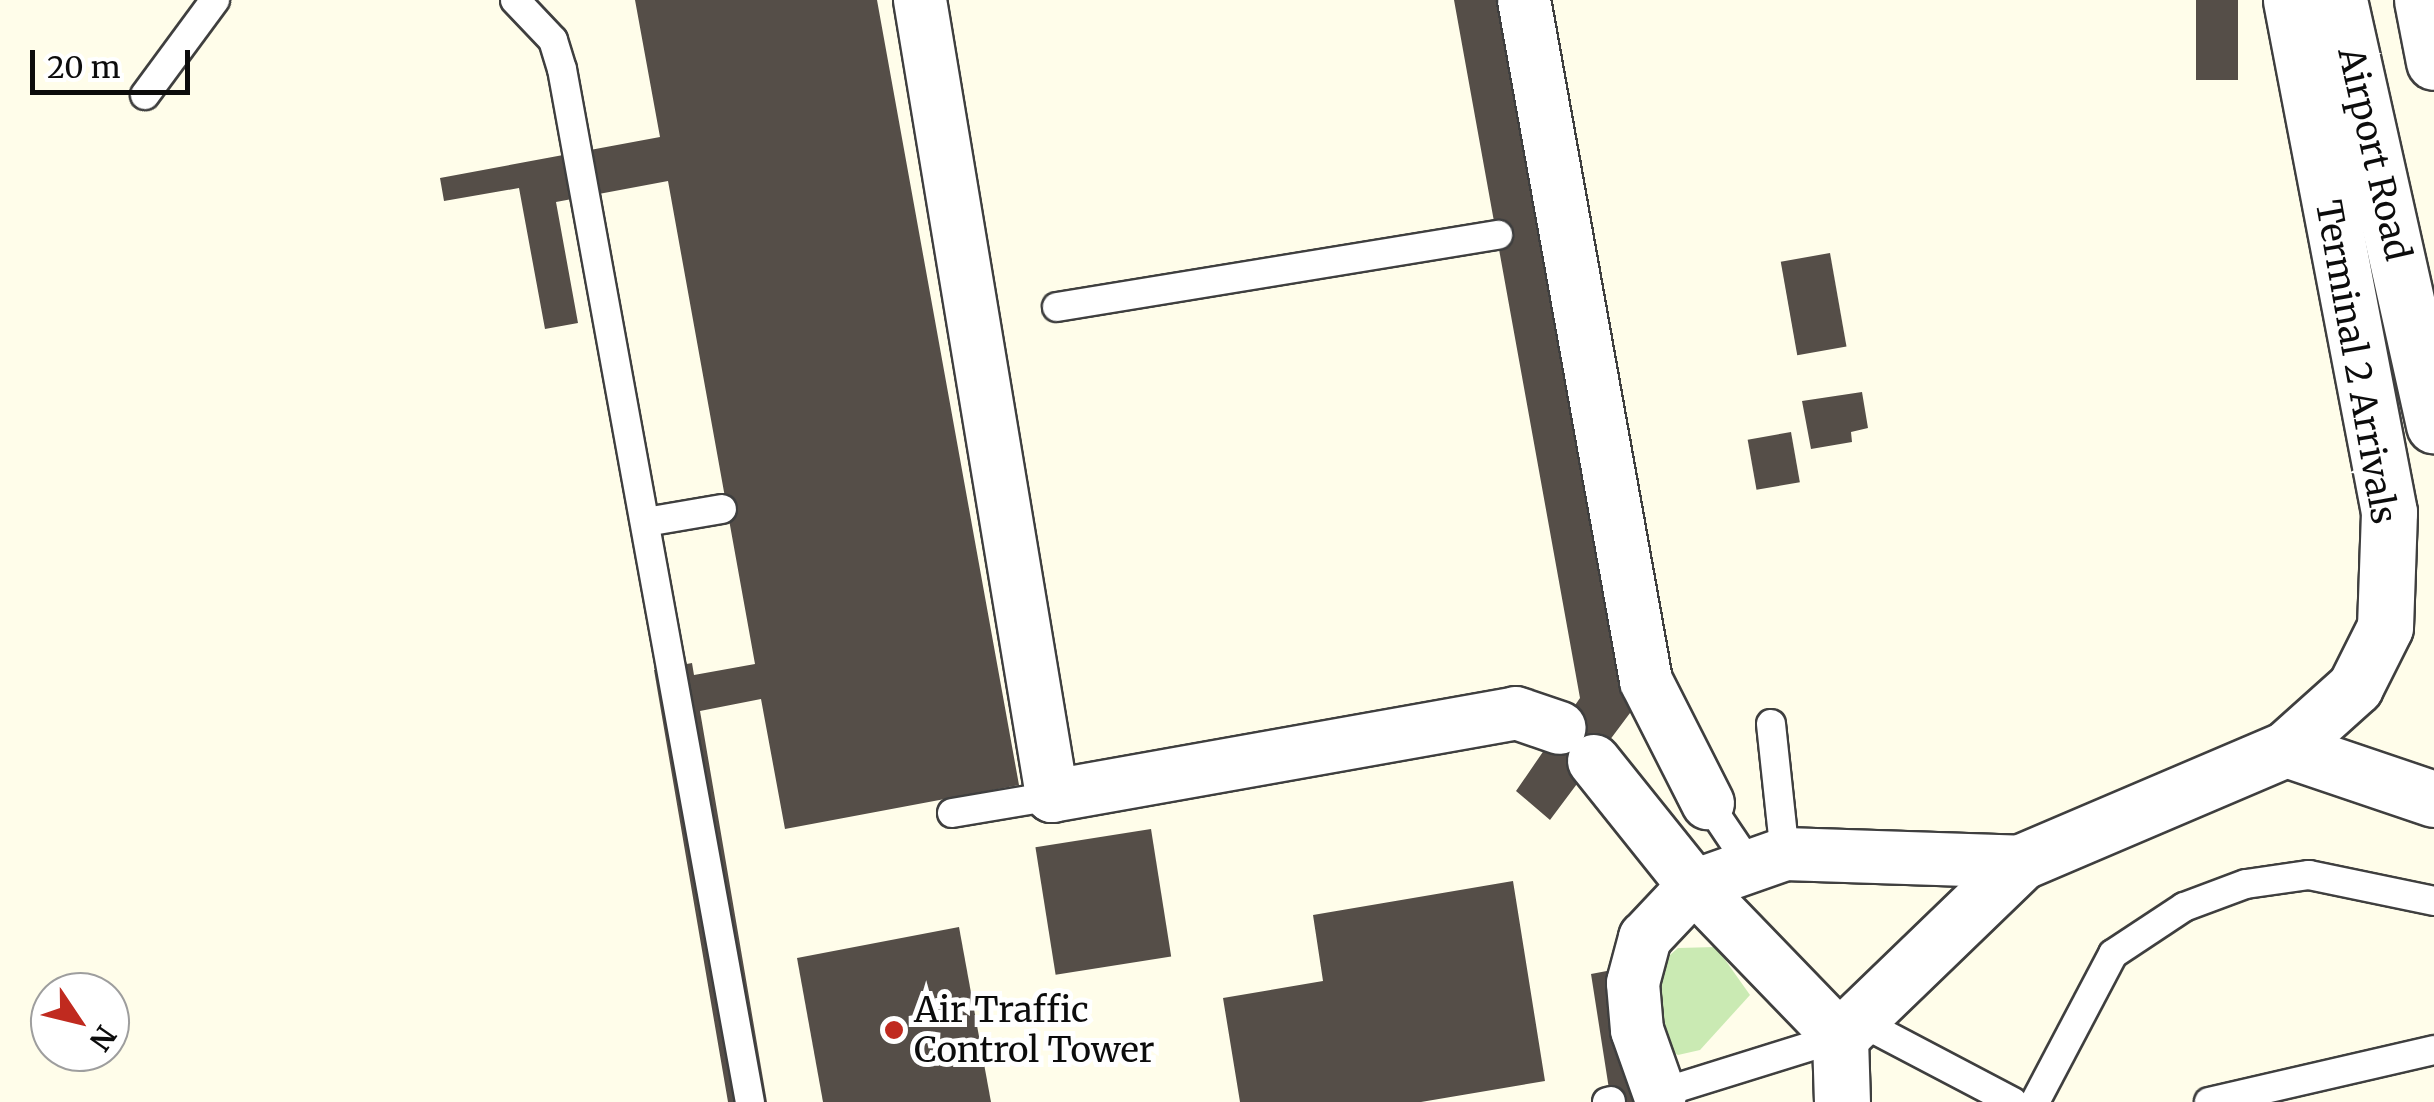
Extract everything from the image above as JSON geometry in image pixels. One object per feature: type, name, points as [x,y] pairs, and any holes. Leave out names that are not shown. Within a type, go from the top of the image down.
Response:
[{"type":"street","points":[[920,0],[1052,796],[1516,713],[1577,744],[1694,886],[1848,1028]]},
{"type":"street","points":[[1524,0],[1558,221],[1646,680],[1708,803]]},
{"type":"street","name":"Terminal 2 Arrivals","points":[[2021,862],[2286,749],[2355,688],[2385,627],[2389,512],[2291,0]]},
{"type":"street","name":"Airport Road","points":[[2339,0],[2434,426]]},
{"type":"street","points":[[2422,0],[2434,62]]},
{"type":"street","points":[[2286,749],[2434,799]]},
{"type":"street","points":[[1630,1099],[1637,1030],[1633,983],[1645,938],[1694,886],[1766,858],[2021,862]]},
{"type":"street","points":[[1842,1102],[1848,1028],[2021,862]]},
{"type":"lane","points":[[145,95],[215,0]]},
{"type":"lane","points":[[515,0],[558,53],[750,1102]]},
{"type":"lane","points":[[1057,306],[1498,236]]},
{"type":"lane","points":[[646,522],[722,509]]},
{"type":"lane","points":[[1766,858],[1771,724]]},
{"type":"lane","points":[[952,814],[1052,796]]},
{"type":"lane","points":[[1708,803],[1766,858]]},
{"type":"lane","points":[[2035,1102],[2113,954],[2184,907],[2246,884],[2310,875],[2434,901]]},
{"type":"lane","points":[[1630,1099],[1848,1028],[2014,1102]]},
{"type":"lane","points":[[2209,1102],[2434,1050]]},
{"type":"green space","points":[[1716,947],[1750,995],[1700,1050],[1678,1055],[1665,1049],[1654,969],[1678,948]]},
{"type":"building","points":[[635,0],[877,0],[1019,785],[785,829],[761,699],[700,711],[767,1102],[728,1102],[654,670],[692,663],[694,675],[755,664],[668,181],[556,202],[578,323],[545,329],[519,188],[444,201],[440,178],[660,137]]},
{"type":"building","points":[[1454,0],[1509,0],[1636,705],[1550,820],[1516,791],[1580,698]]},
{"type":"building","points":[[2196,0],[2238,0],[2238,80],[2196,80]]},
{"type":"building","points":[[1830,253],[1846,347],[1797,355],[1781,262]]},
{"type":"building","points":[[1862,392],[1868,428],[1851,432],[1852,442],[1811,449],[1802,401]]},
{"type":"building","points":[[1791,432],[1800,482],[1757,490],[1748,440]]},
{"type":"building","points":[[1151,829],[1171,956],[1056,975],[1035,847]]},
{"type":"building","points":[[1513,881],[1545,1081],[1421,1102],[1240,1102],[1223,998],[1323,981],[1313,915]]},
{"type":"building","name":"Air Traffic Control Tower","points":[[959,927],[991,1102],[823,1102],[797,958]]},
{"type":"building","points":[[1612,970],[1644,1102],[1611,1102],[1591,974]]},
{"type":"place","name":"Air Traffic Control Tower","points":[[894,1030]]}]
